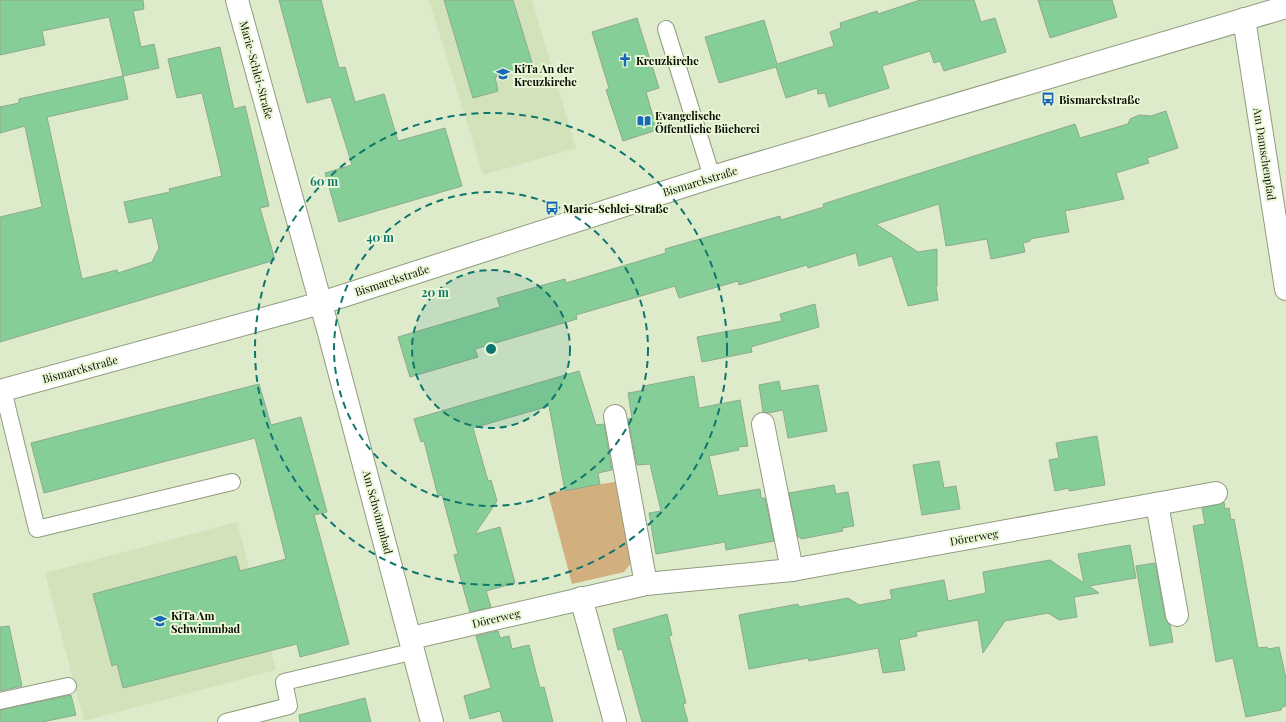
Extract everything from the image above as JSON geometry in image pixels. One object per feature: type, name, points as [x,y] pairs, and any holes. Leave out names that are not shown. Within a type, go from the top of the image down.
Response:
[{"type":"street","name":"Marie-Schlei-Straße","points":[[237,0],[321,303]]},
{"type":"street","name":"Bismarckstraße","points":[[1,390],[321,303],[712,177],[1286,7]]},
{"type":"street","name":"Am Damschenpfad","points":[[1244,19],[1286,289]]},
{"type":"street","name":"Am Schwimmbad","points":[[321,303],[413,644],[432,722]]},
{"type":"street","points":[[615,416],[646,584]]},
{"type":"street","points":[[762,424],[792,570]]},
{"type":"street","name":"Dörerweg","points":[[413,644],[581,598],[646,584],[792,570],[1216,493]]},
{"type":"street","points":[[1157,504],[1177,615]]},
{"type":"street","points":[[581,598],[615,722]]},
{"type":"lane","points":[[666,29],[712,177]]},
{"type":"lane","points":[[1,390],[38,529],[232,482]]},
{"type":"lane","points":[[226,722],[289,706],[284,682],[413,644]]},
{"type":"lane","points":[[0,701],[68,686]]},
{"type":"shaded area","name":"KiTa An der Kreuzkirche","points":[[429,0],[532,0],[576,148],[483,175]]},
{"type":"shaded area","points":[[620,481],[634,559],[624,572],[572,584],[548,493]]},
{"type":"shaded area","name":"KiTa Am Schwimmbad","points":[[237,522],[276,670],[84,721],[45,573]]},
{"type":"building","points":[[0,0],[143,0],[144,9],[133,11],[141,47],[154,44],[159,68],[123,76],[109,17],[42,31],[45,45],[0,55]]},
{"type":"building","points":[[279,0],[321,0],[339,68],[345,67],[355,102],[384,94],[398,141],[445,128],[462,186],[339,222],[325,173],[352,165],[331,97],[307,103]]},
{"type":"building","points":[[444,0],[513,0],[533,66],[495,77],[498,91],[473,98]]},
{"type":"building","points":[[920,0],[974,0],[981,22],[995,18],[1006,52],[944,71],[940,61],[934,63],[930,51],[882,66],[889,88],[829,107],[825,93],[818,94],[817,88],[786,98],[776,67],[719,83],[705,37],[764,20],[777,64],[834,46],[830,32],[841,28],[840,23],[877,11],[878,14]]},
{"type":"building","points":[[1038,0],[1112,0],[1117,17],[1050,38]]},
{"type":"building","name":"Kreuzkirche","points":[[637,18],[659,88],[646,92],[657,130],[623,141],[606,90],[609,88],[592,32]]},
{"type":"building","points":[[220,47],[234,109],[245,106],[269,206],[260,208],[275,260],[0,342],[0,217],[42,207],[25,126],[0,133],[0,107],[19,103],[19,99],[123,76],[128,99],[47,117],[82,279],[117,270],[118,273],[152,262],[159,248],[152,218],[129,223],[124,202],[170,192],[169,189],[222,176],[202,93],[177,98],[168,59]]},
{"type":"building","points":[[1166,111],[1178,148],[1147,158],[1149,163],[1116,173],[1124,199],[1065,211],[1069,232],[1030,239],[1030,241],[1023,243],[1025,252],[991,259],[987,239],[946,246],[939,204],[876,224],[918,252],[937,249],[936,287],[938,300],[908,306],[892,256],[859,266],[856,253],[808,268],[807,265],[739,285],[738,281],[679,298],[675,286],[576,315],[577,319],[475,349],[478,357],[410,377],[398,337],[500,307],[497,298],[565,279],[566,283],[666,253],[665,249],[780,216],[781,220],[824,207],[823,204],[1075,124],[1080,138],[1128,124],[1130,119],[1139,115],[1151,116]]},
{"type":"building","points":[[815,304],[819,327],[751,347],[752,352],[702,362],[697,337],[782,321],[780,314]]},
{"type":"building","points":[[579,371],[596,425],[604,424],[612,470],[598,473],[600,484],[565,491],[549,406],[473,428],[488,481],[491,480],[497,501],[475,534],[500,527],[515,583],[486,591],[491,607],[470,612],[454,555],[458,554],[442,495],[438,496],[424,441],[421,442],[414,419]]},
{"type":"building","points":[[694,376],[699,408],[740,400],[748,446],[738,447],[739,450],[709,456],[718,496],[760,489],[761,498],[765,498],[774,541],[726,550],[725,542],[656,554],[649,513],[661,511],[650,464],[637,465],[628,419],[632,418],[628,393],[645,390],[644,386]]},
{"type":"building","points":[[779,381],[781,391],[818,385],[827,431],[788,438],[783,410],[768,413],[763,412],[759,385]]},
{"type":"building","points":[[259,384],[271,425],[301,417],[327,512],[314,515],[349,644],[300,657],[297,644],[123,688],[117,664],[112,666],[93,594],[236,556],[240,571],[286,559],[255,438],[44,493],[31,443]]},
{"type":"building","points":[[1097,436],[1105,485],[1069,491],[1069,488],[1055,491],[1049,460],[1059,458],[1056,443]]},
{"type":"building","points":[[939,461],[944,488],[956,486],[960,509],[922,515],[913,465]]},
{"type":"building","points":[[834,485],[836,494],[848,492],[854,526],[842,528],[843,531],[801,539],[798,537],[789,493]]},
{"type":"building","points":[[1224,502],[1225,509],[1229,508],[1231,520],[1234,519],[1258,648],[1267,647],[1269,649],[1279,647],[1286,678],[1286,706],[1282,707],[1281,710],[1246,717],[1233,658],[1216,662],[1193,526],[1205,524],[1202,508]]},
{"type":"building","points":[[1130,545],[1136,578],[1089,586],[1099,593],[1074,597],[1077,617],[1059,620],[1048,613],[1005,621],[983,653],[978,620],[916,632],[917,636],[899,640],[905,670],[883,673],[878,648],[809,661],[808,658],[749,669],[739,615],[798,604],[799,607],[848,598],[859,605],[892,599],[890,590],[944,580],[948,601],[986,593],[983,572],[1050,560],[1084,583],[1078,554]]},
{"type":"building","points":[[1155,563],[1165,617],[1170,625],[1173,642],[1150,646],[1136,566]]},
{"type":"building","points":[[667,614],[672,635],[669,636],[686,703],[683,704],[688,722],[642,722],[622,649],[618,650],[613,629]]},
{"type":"building","points":[[9,626],[22,686],[0,691],[0,627]]},
{"type":"building","points":[[498,631],[500,638],[509,636],[512,649],[529,645],[540,688],[544,687],[553,722],[503,722],[500,711],[470,719],[464,696],[491,688],[476,636]]},
{"type":"building","points":[[71,695],[76,715],[42,722],[0,722],[0,710]]},
{"type":"building","points":[[365,698],[371,722],[300,722],[299,715]]},
{"type":"place","name":"Kreuzkirche","points":[[625,60]]},
{"type":"place","name":"KiTa An der Kreuzkirche","points":[[503,74]]},
{"type":"place","name":"Bismarckstraße","points":[[1048,99]]},
{"type":"place","name":"Evangelische Öffentliche Bücherei","points":[[644,121]]},
{"type":"place","name":"Marie-Schlei-Straße","points":[[552,208]]},
{"type":"place","name":"KiTa Am Schwimmbad","points":[[160,621]]}]
